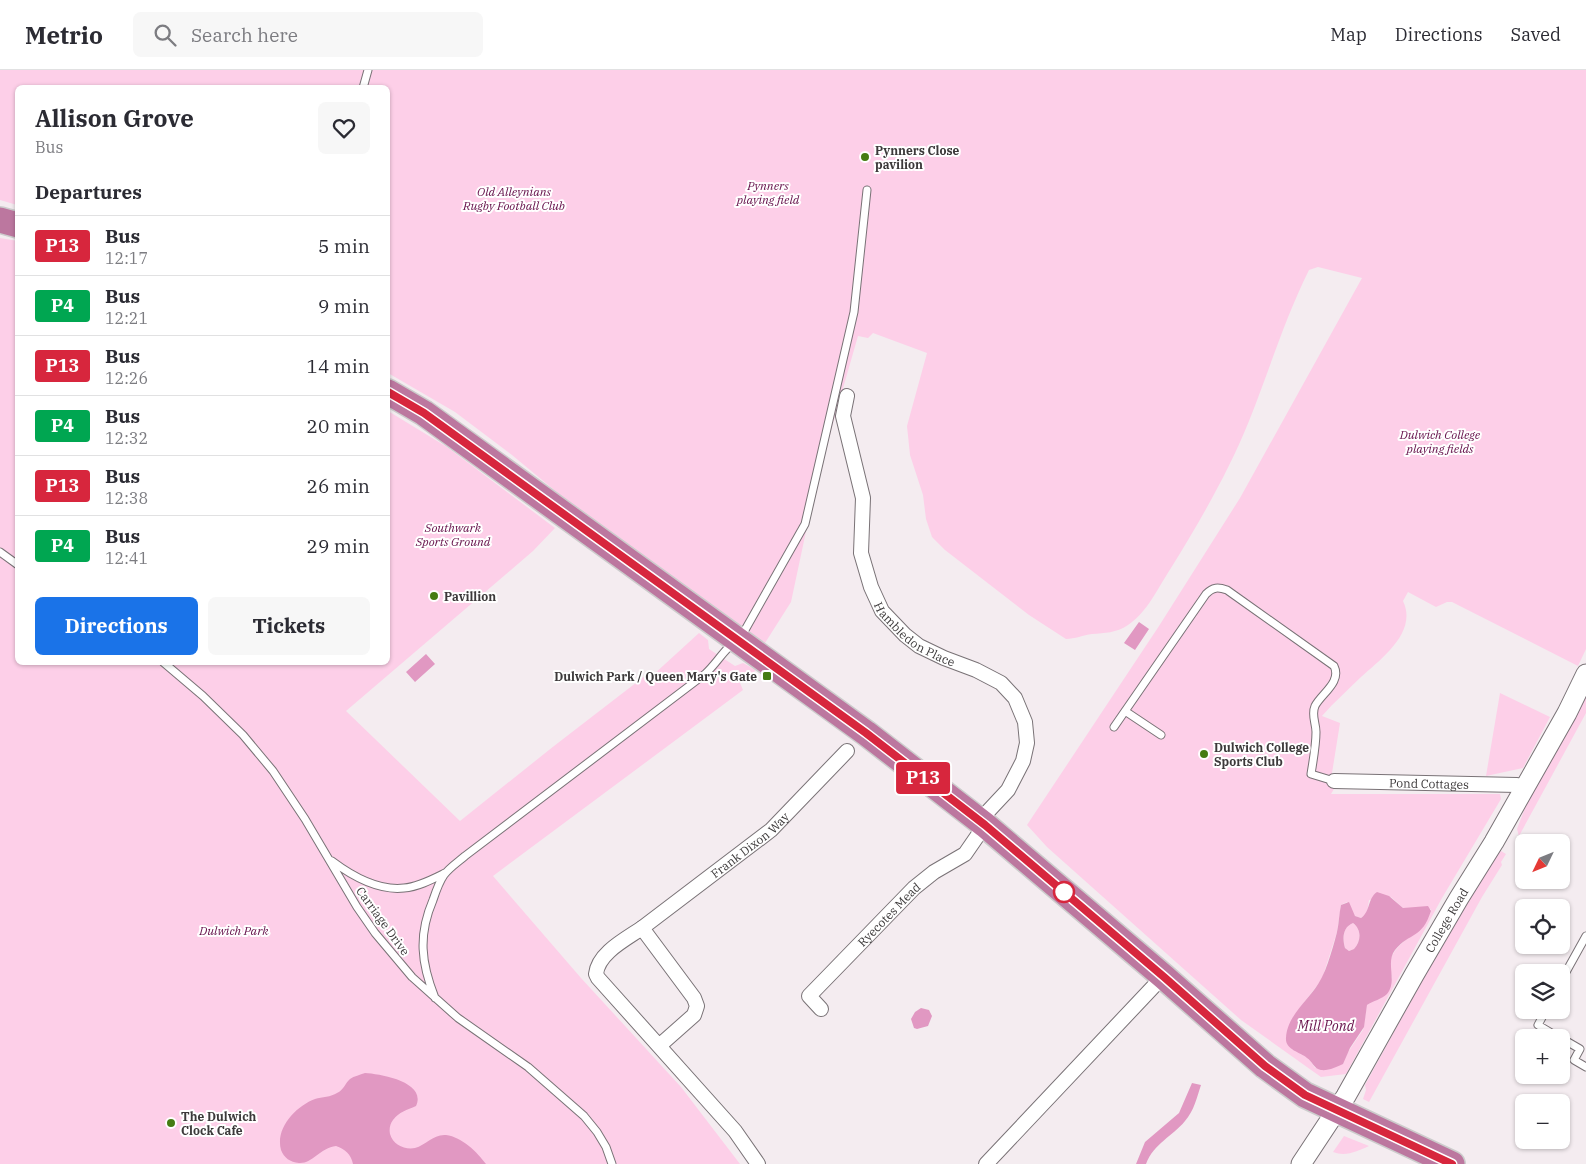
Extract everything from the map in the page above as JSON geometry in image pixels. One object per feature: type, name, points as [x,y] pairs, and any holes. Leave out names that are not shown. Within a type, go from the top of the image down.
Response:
[{"type":"highway","points":[[0,220],[15,224]]},
{"type":"highway","points":[[390,393],[424,413],[866,733],[982,823],[1164,977],[1265,1066],[1305,1095],[1452,1164]]},
{"type":"street","name":"Hambledon Place","points":[[847,396],[844,416],[863,498],[861,553],[870,587],[882,611],[905,635],[919,646],[976,670],[1001,683],[1015,698],[1025,722],[1027,743],[1023,761],[1008,790],[982,823]]},
{"type":"street","name":"College Road","points":[[1301,1164],[1355,1082],[1450,913],[1494,842],[1567,713],[1586,674]]},
{"type":"street","name":"Frank Dixon Way","points":[[758,1164],[735,1131],[596,974],[599,963],[607,954],[771,830],[847,751]]},
{"type":"street","name":"Pond Cottages","points":[[1334,781],[1517,785],[1524,788]]},
{"type":"street","name":"Ryecotes Mead","points":[[821,1009],[809,996],[914,888],[934,872],[965,854],[982,823]]},
{"type":"street","points":[[642,928],[694,998],[697,1006],[694,1014],[659,1046]]},
{"type":"street","points":[[986,1164],[1164,977]]},
{"type":"lane","points":[[364,85],[368,70]]},
{"type":"lane","points":[[329,859],[346,872],[366,882],[387,886],[404,888],[445,874],[472,850],[706,674],[737,641],[806,524],[854,312],[867,190]]},
{"type":"lane","points":[[0,552],[15,562]]},
{"type":"lane","points":[[1114,727],[1206,594],[1214,588],[1221,588],[1227,590],[1334,666],[1336,670],[1335,680],[1315,706],[1313,715],[1316,731],[1311,774],[1334,781]]},
{"type":"lane","name":"Carriage Drive","points":[[167,665],[203,696],[243,735],[273,771],[375,933],[412,977],[458,1018],[528,1066],[584,1116],[598,1132],[612,1164]]},
{"type":"lane","points":[[1125,711],[1161,735]]},
{"type":"lane","points":[[435,998],[424,964],[423,931],[425,917],[445,874]]},
{"type":"lane","points":[[1570,965],[1586,936]]},
{"type":"lane","points":[[1541,1019],[1538,1025],[1545,1029]]},
{"type":"lane","points":[[1570,1043],[1580,1048],[1574,1060],[1586,1067]]},
{"type":"green space","points":[[0,70],[1586,70],[1586,649],[1578,666],[1452,602],[1436,607],[1408,592],[1403,601],[1406,623],[1402,634],[1387,653],[1322,716],[1340,723],[1332,773],[1334,789],[1331,794],[1500,794],[1501,799],[1442,898],[1346,1074],[1321,1077],[1241,1020],[1047,847],[1027,825],[1159,626],[1240,498],[1362,278],[1318,267],[1309,270],[1292,307],[1249,421],[1223,478],[1152,599],[1141,614],[1124,628],[1069,639],[1066,639],[1029,615],[945,550],[932,537],[926,519],[923,495],[910,455],[907,426],[927,353],[873,333],[868,338],[858,336],[833,423],[808,522],[791,602],[765,643],[683,590],[589,519],[512,455],[455,412],[390,374],[390,85],[15,85],[15,204],[0,200]],"holes":[[[1391,897],[1403,908],[1431,909],[1425,923],[1398,947],[1393,954],[1390,962],[1392,978],[1367,1005],[1363,1030],[1348,1052],[1315,1068],[1289,1026],[1299,1009],[1322,979],[1337,932],[1341,905],[1347,902],[1355,916],[1361,918],[1367,913],[1369,900]]]},
{"type":"green space","name":"Dulwich Park","points":[[0,238],[15,240],[15,665],[390,665],[390,412],[447,447],[555,528],[533,551],[346,711],[460,821],[650,672],[653,675],[699,633],[708,640],[709,649],[735,666],[743,663],[756,670],[740,683],[743,690],[493,876],[581,978],[681,1087],[740,1164],[0,1164]]},
{"type":"green space","points":[[1500,693],[1550,717],[1523,768],[1486,776]]},
{"type":"green space","points":[[1586,693],[1586,713],[1518,834],[1517,829],[1528,800]]},
{"type":"green space","points":[[1501,851],[1506,854],[1501,862],[1502,865],[1482,897],[1369,1102],[1363,1099],[1366,1090],[1365,1085],[1436,955],[1486,869]]},
{"type":"green space","points":[[1353,923],[1358,929],[1360,936],[1354,949],[1349,951],[1345,948],[1345,930]]},
{"type":"green space","points":[[1344,1136],[1369,1146],[1347,1154],[1333,1152]]},
{"type":"water","points":[[1139,622],[1149,629],[1135,650],[1124,643]]},
{"type":"water","points":[[426,654],[435,664],[415,682],[406,672]]},
{"type":"water","name":"Mill Pond","points":[[1377,892],[1389,896],[1403,908],[1428,906],[1431,911],[1420,931],[1400,944],[1392,955],[1390,989],[1385,996],[1367,1005],[1364,1027],[1350,1048],[1343,1064],[1329,1069],[1319,1069],[1309,1059],[1290,1048],[1286,1042],[1287,1029],[1290,1021],[1317,986],[1323,975],[1337,932],[1341,905],[1349,902],[1355,916],[1361,918]],"holes":[[[1353,923],[1360,936],[1354,949],[1349,951],[1345,948],[1344,933],[1347,927]]]},
{"type":"water","points":[[921,1008],[929,1010],[932,1016],[928,1026],[917,1029],[914,1028],[911,1019],[915,1012]]},
{"type":"water","points":[[365,1073],[381,1075],[401,1081],[415,1091],[418,1098],[416,1106],[398,1115],[390,1125],[390,1134],[397,1144],[403,1147],[415,1148],[437,1136],[452,1136],[469,1146],[486,1164],[353,1164],[347,1152],[336,1146],[330,1147],[304,1163],[293,1162],[288,1159],[281,1150],[281,1134],[294,1112],[308,1102],[339,1092],[350,1079]]},
{"type":"water","points":[[1192,1083],[1201,1085],[1191,1113],[1180,1127],[1158,1145],[1146,1164],[1136,1164],[1145,1142],[1179,1113]]},
{"type":"bus line","name":"P13","points":[[390,393],[424,413],[866,733],[985,825],[1164,977],[1265,1066],[1285,1081],[1305,1095],[1452,1164]]},
{"type":"place","name":"Pynners Close pavilion","points":[[865,157]]},
{"type":"place","name":"Pavillion","points":[[434,596]]},
{"type":"place","name":"Dulwich Park / Queen Mary's Gate","points":[[767,676]]},
{"type":"place","name":"Dulwich College Sports Club","points":[[1204,754]]},
{"type":"place","name":"The Dulwich Clock Cafe","points":[[171,1123]]},
{"type":"park label","name":"Pynners playing field","points":[[768,192]]},
{"type":"park label","name":"Old Alleynians Rugby Football Club","points":[[514,198]]},
{"type":"park label","name":"Dulwich College playing fields","points":[[1440,441]]},
{"type":"park label","name":"Southwark Sports Ground","points":[[453,534]]}]
